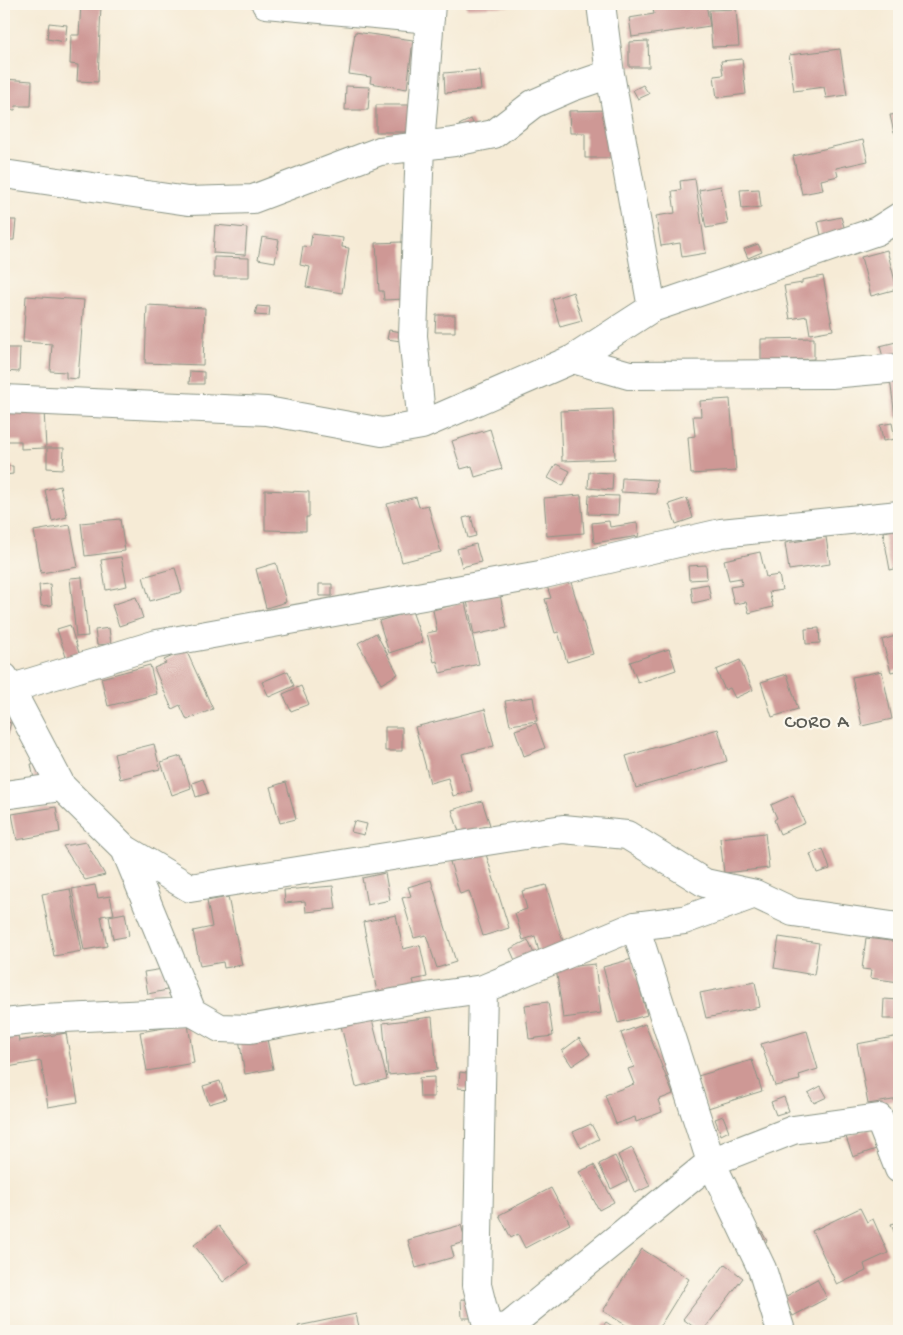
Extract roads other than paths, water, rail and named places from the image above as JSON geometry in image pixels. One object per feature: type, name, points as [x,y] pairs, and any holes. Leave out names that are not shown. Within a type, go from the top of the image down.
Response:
[{"type":"street","points":[[266,4],[430,11],[420,146],[413,336],[422,425]]},
{"type":"street","points":[[602,4],[610,74],[652,308]]},
{"type":"street","points":[[4,174],[188,201],[253,199],[380,151],[494,134],[533,104],[572,87],[610,74]]},
{"type":"street","points":[[4,399],[267,411],[382,432],[422,425],[573,359],[652,308],[877,231],[899,217]]},
{"type":"street","points":[[573,359],[629,375],[831,374],[899,368]]},
{"type":"street","points":[[899,515],[721,533],[540,575],[156,644],[6,683],[62,787],[125,848],[190,888],[563,829],[627,835],[705,882],[754,894],[793,912],[899,927]]},
{"type":"street","points":[[4,795],[62,787]]},
{"type":"street","points":[[125,848],[192,1012]]},
{"type":"street","points":[[4,1023],[43,1019],[192,1012],[220,1028],[250,1029],[432,996],[483,989],[634,926],[684,920],[754,894]]},
{"type":"street","points":[[634,926],[711,1162],[762,1269],[781,1331]]},
{"type":"street","points":[[483,989],[476,1285],[488,1329],[508,1327],[711,1162],[792,1130],[879,1118],[899,1169]]},
{"type":"district","name":"CORO A","points":[[817,723]]}]
